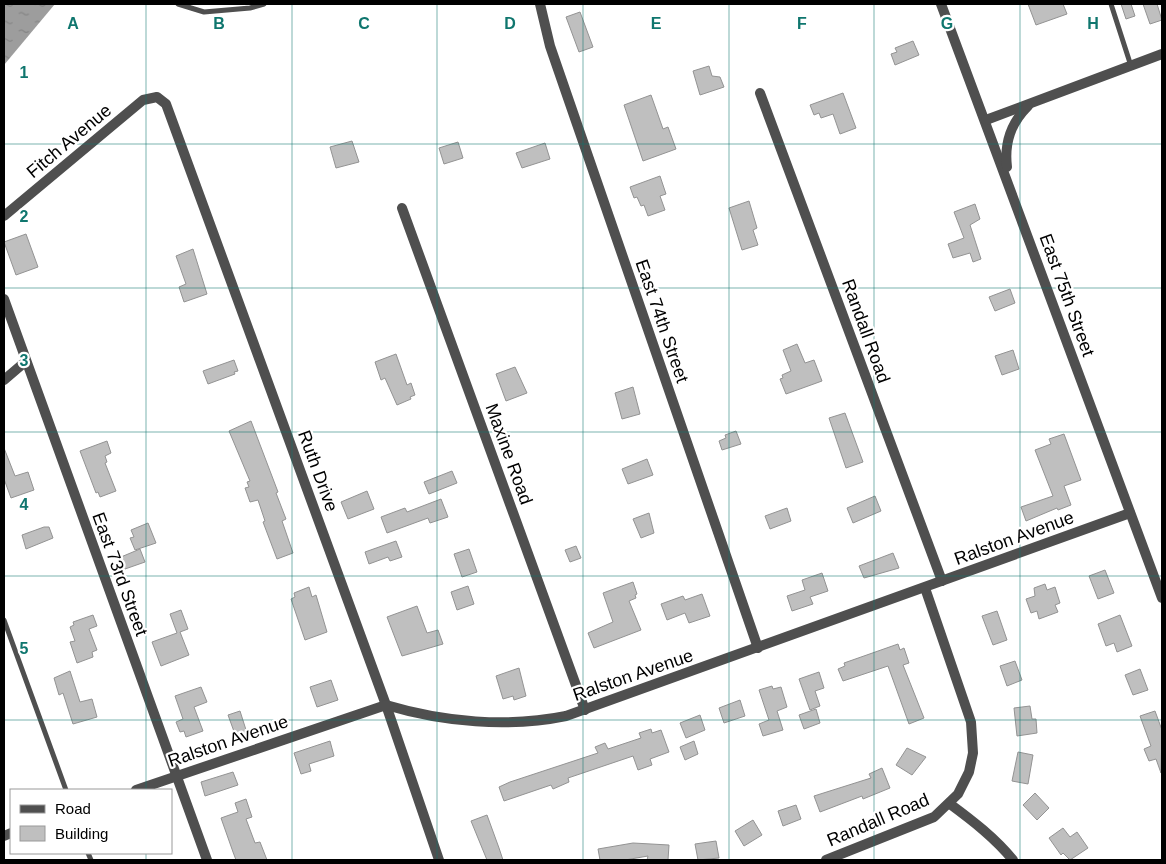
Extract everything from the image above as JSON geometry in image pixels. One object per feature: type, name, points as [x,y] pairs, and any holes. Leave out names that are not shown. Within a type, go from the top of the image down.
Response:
[{"type":"street","name":"East 74th Street","points":[[540,4],[556,65],[758,648]]},
{"type":"street","name":"East 75th Street","points":[[941,4],[986,120],[1162,598]]},
{"type":"street","points":[[986,120],[1162,54]]},
{"type":"street","name":"Randall Road","points":[[760,93],[942,581]]},
{"type":"street","name":"Fitch Avenue","points":[[4,216],[142,100],[157,97]]},
{"type":"street","name":"Ruth Drive","points":[[157,97],[166,104],[386,705],[439,860]]},
{"type":"street","points":[[1010,185],[1006,160],[1009,132],[1019,115],[1030,104]]},
{"type":"street","name":"Maxine Road","points":[[402,208],[585,710]]},
{"type":"street","name":"East 73rd Street","points":[[4,299],[25,362],[207,860]]},
{"type":"street","points":[[4,380],[25,362]]},
{"type":"street","name":"Ralston Avenue","points":[[139,789],[386,705],[407,711],[494,723],[550,719],[585,710],[1130,513]]},
{"type":"street","name":"Randall Road","points":[[826,860],[925,822],[950,804],[964,783],[973,753],[971,722],[925,588]]},
{"type":"street","points":[[950,804],[1002,846],[1013,860]]},
{"type":"lane","points":[[178,4],[204,12],[250,8],[264,4]]},
{"type":"lane","points":[[1111,4],[1131,67]]},
{"type":"lane","points":[[4,620],[66,789]]},
{"type":"water","points":[[4,4],[55,4],[4,65]]},
{"type":"building","points":[[1028,4],[1063,4],[1067,14],[1036,25]]},
{"type":"building","points":[[1121,4],[1131,4],[1135,16],[1126,19]]},
{"type":"building","points":[[1143,4],[1157,4],[1162,20],[1150,24]]},
{"type":"building","points":[[580,12],[593,47],[579,52],[566,17]]},
{"type":"building","points":[[913,41],[919,55],[895,65],[891,54],[897,52],[895,48]]},
{"type":"building","points":[[709,66],[712,76],[720,77],[724,87],[700,95],[693,71]]},
{"type":"building","points":[[843,93],[856,128],[840,134],[833,114],[821,118],[819,113],[814,115],[810,105]]},
{"type":"building","points":[[651,95],[663,129],[668,127],[676,149],[643,161],[624,105]]},
{"type":"building","points":[[352,141],[359,162],[336,168],[330,147]]},
{"type":"building","points":[[458,142],[463,158],[444,164],[439,148]]},
{"type":"building","points":[[545,143],[550,159],[522,168],[516,153]]},
{"type":"building","points":[[660,176],[666,194],[660,196],[665,210],[648,216],[644,205],[641,206],[637,197],[634,198],[630,187]]},
{"type":"building","points":[[749,201],[757,228],[753,230],[758,245],[742,250],[729,208]]},
{"type":"building","points":[[975,204],[980,219],[970,225],[981,259],[973,262],[970,253],[953,258],[948,244],[964,238],[954,212]]},
{"type":"building","points":[[26,234],[38,267],[16,275],[4,242]]},
{"type":"building","points":[[193,249],[207,294],[184,302],[179,287],[186,284],[176,256]]},
{"type":"building","points":[[1010,289],[1015,303],[995,311],[989,297]]},
{"type":"building","points":[[797,344],[805,363],[814,360],[822,381],[786,394],[780,379],[783,378],[782,375],[791,371],[783,350]]},
{"type":"building","points":[[1013,350],[1019,369],[1002,375],[995,356]]},
{"type":"building","points":[[396,354],[407,385],[411,383],[415,395],[410,397],[411,399],[397,405],[385,378],[381,380],[375,362]]},
{"type":"building","points":[[234,360],[238,371],[234,372],[235,374],[208,384],[203,371]]},
{"type":"building","points":[[515,367],[527,393],[506,401],[496,374]]},
{"type":"building","points":[[633,387],[640,414],[622,419],[615,393]]},
{"type":"building","points":[[845,413],[863,462],[846,468],[829,418]]},
{"type":"building","points":[[251,421],[278,492],[276,493],[286,519],[282,521],[293,553],[277,559],[263,522],[265,521],[258,500],[250,502],[245,488],[249,487],[247,482],[250,481],[229,431]]},
{"type":"building","points":[[736,431],[741,444],[722,450],[719,441],[726,438],[725,435]]},
{"type":"building","points":[[1064,434],[1081,480],[1064,486],[1071,505],[1058,510],[1057,508],[1026,521],[1021,507],[1053,496],[1035,450],[1051,444],[1049,439]]},
{"type":"building","points":[[107,441],[111,453],[105,456],[107,462],[105,463],[116,491],[100,497],[98,492],[96,493],[80,451]]},
{"type":"building","points":[[4,448],[15,476],[28,472],[34,490],[11,498],[4,479]]},
{"type":"building","points":[[647,459],[653,475],[628,484],[622,469]]},
{"type":"building","points":[[452,471],[457,483],[429,494],[424,482]]},
{"type":"building","points":[[367,491],[374,509],[348,519],[341,502]]},
{"type":"building","points":[[875,496],[881,511],[853,523],[847,508]]},
{"type":"building","points":[[441,499],[448,517],[430,523],[428,518],[387,533],[381,517],[405,508],[407,512]]},
{"type":"building","points":[[787,508],[791,521],[770,529],[765,516]]},
{"type":"building","points":[[649,513],[654,533],[641,538],[633,519]]},
{"type":"building","points":[[148,523],[156,543],[135,550],[130,538],[134,537],[131,530]]},
{"type":"building","points":[[49,527],[53,538],[26,549],[22,535]]},
{"type":"building","points":[[396,541],[402,557],[390,561],[388,557],[369,564],[365,552]]},
{"type":"building","points":[[576,546],[581,558],[570,562],[565,550]]},
{"type":"building","points":[[140,549],[145,562],[125,569],[121,557]]},
{"type":"building","points":[[469,549],[477,572],[462,577],[454,554]]},
{"type":"building","points":[[893,553],[899,568],[864,578],[859,566]]},
{"type":"building","points":[[1105,570],[1114,593],[1098,599],[1089,576]]},
{"type":"building","points":[[822,573],[828,591],[810,597],[813,604],[792,611],[787,596],[805,590],[802,580]]},
{"type":"building","points":[[633,582],[637,594],[635,595],[636,598],[629,601],[641,630],[594,648],[588,633],[613,622],[603,593]]},
{"type":"building","points":[[1045,584],[1047,590],[1055,587],[1060,603],[1055,605],[1058,612],[1039,619],[1037,611],[1031,613],[1026,599],[1035,596],[1034,588]]},
{"type":"building","points":[[468,586],[474,604],[457,610],[451,592]]},
{"type":"building","points":[[309,587],[312,597],[316,595],[327,632],[305,640],[291,599],[295,597],[294,593]]},
{"type":"building","points":[[702,594],[710,616],[689,623],[685,613],[667,620],[661,604],[683,596],[685,600]]},
{"type":"building","points":[[417,606],[427,633],[438,630],[443,644],[402,656],[387,617]]},
{"type":"building","points":[[181,610],[188,629],[180,632],[189,655],[161,666],[152,642],[177,633],[170,614]]},
{"type":"building","points":[[997,611],[1007,640],[993,645],[982,616]]},
{"type":"building","points":[[93,615],[97,626],[89,629],[97,650],[92,652],[93,657],[77,663],[70,642],[75,641],[70,627],[74,625],[73,622]]},
{"type":"building","points":[[1120,615],[1132,646],[1117,652],[1114,643],[1106,646],[1098,624]]},
{"type":"building","points":[[898,644],[900,650],[904,648],[909,663],[903,665],[924,718],[909,724],[888,666],[843,681],[838,669],[845,666],[844,663]]},
{"type":"building","points":[[1015,661],[1022,680],[1007,686],[1000,666]]},
{"type":"building","points":[[519,668],[526,696],[514,700],[513,696],[503,699],[496,676]]},
{"type":"building","points":[[1140,669],[1148,690],[1133,695],[1125,675]]},
{"type":"building","points":[[70,671],[80,702],[92,699],[97,717],[73,724],[63,693],[59,695],[54,678]]},
{"type":"building","points":[[819,672],[824,688],[815,691],[820,706],[810,710],[799,679]]},
{"type":"building","points":[[331,680],[338,700],[317,707],[310,687]]},
{"type":"building","points":[[772,686],[773,689],[781,687],[787,707],[777,711],[783,730],[763,736],[759,724],[769,720],[759,690]]},
{"type":"building","points":[[201,687],[207,702],[194,707],[203,731],[186,737],[184,731],[180,732],[176,722],[183,719],[175,696]]},
{"type":"building","points":[[740,700],[745,716],[724,723],[719,708]]},
{"type":"building","points":[[1030,706],[1032,719],[1036,719],[1037,733],[1017,736],[1014,708]]},
{"type":"building","points":[[816,709],[820,723],[804,729],[799,715]]},
{"type":"building","points":[[240,711],[247,733],[236,737],[228,715]]},
{"type":"building","points":[[1155,711],[1162,730],[1161,773],[1156,759],[1149,761],[1144,749],[1151,746],[1140,716]]},
{"type":"building","points":[[700,715],[705,730],[686,738],[680,723]]},
{"type":"building","points":[[651,729],[652,733],[661,730],[669,752],[650,759],[652,765],[638,770],[633,756],[568,778],[569,782],[553,789],[551,785],[504,801],[499,787],[598,753],[595,747],[605,743],[608,749],[641,738],[639,733]]},
{"type":"building","points":[[330,741],[334,756],[309,764],[311,771],[301,774],[294,753]]},
{"type":"building","points":[[694,741],[698,754],[685,760],[680,747]]},
{"type":"building","points":[[907,748],[926,757],[912,775],[896,765]]},
{"type":"building","points":[[1018,752],[1033,755],[1028,784],[1012,781]]},
{"type":"building","points":[[882,768],[890,788],[863,799],[862,796],[820,812],[814,796],[871,778],[869,774]]},
{"type":"building","points":[[233,772],[238,785],[205,796],[201,782]]},
{"type":"building","points":[[1035,793],[1049,808],[1037,820],[1023,805]]},
{"type":"building","points":[[246,799],[252,817],[246,819],[255,843],[260,842],[267,860],[236,860],[221,818],[238,812],[235,803]]},
{"type":"building","points":[[796,805],[801,819],[783,826],[778,811]]},
{"type":"building","points":[[487,815],[503,860],[487,860],[471,821]]},
{"type":"building","points":[[753,820],[762,835],[744,846],[735,831]]},
{"type":"building","points":[[1063,828],[1070,837],[1077,832],[1088,848],[1070,860],[1063,853],[1061,855],[1049,838]]},
{"type":"building","points":[[716,841],[719,858],[698,860],[695,844]]},
{"type":"building","points":[[633,843],[669,845],[668,860],[647,860],[648,856],[625,860],[600,860],[598,849]]}]
